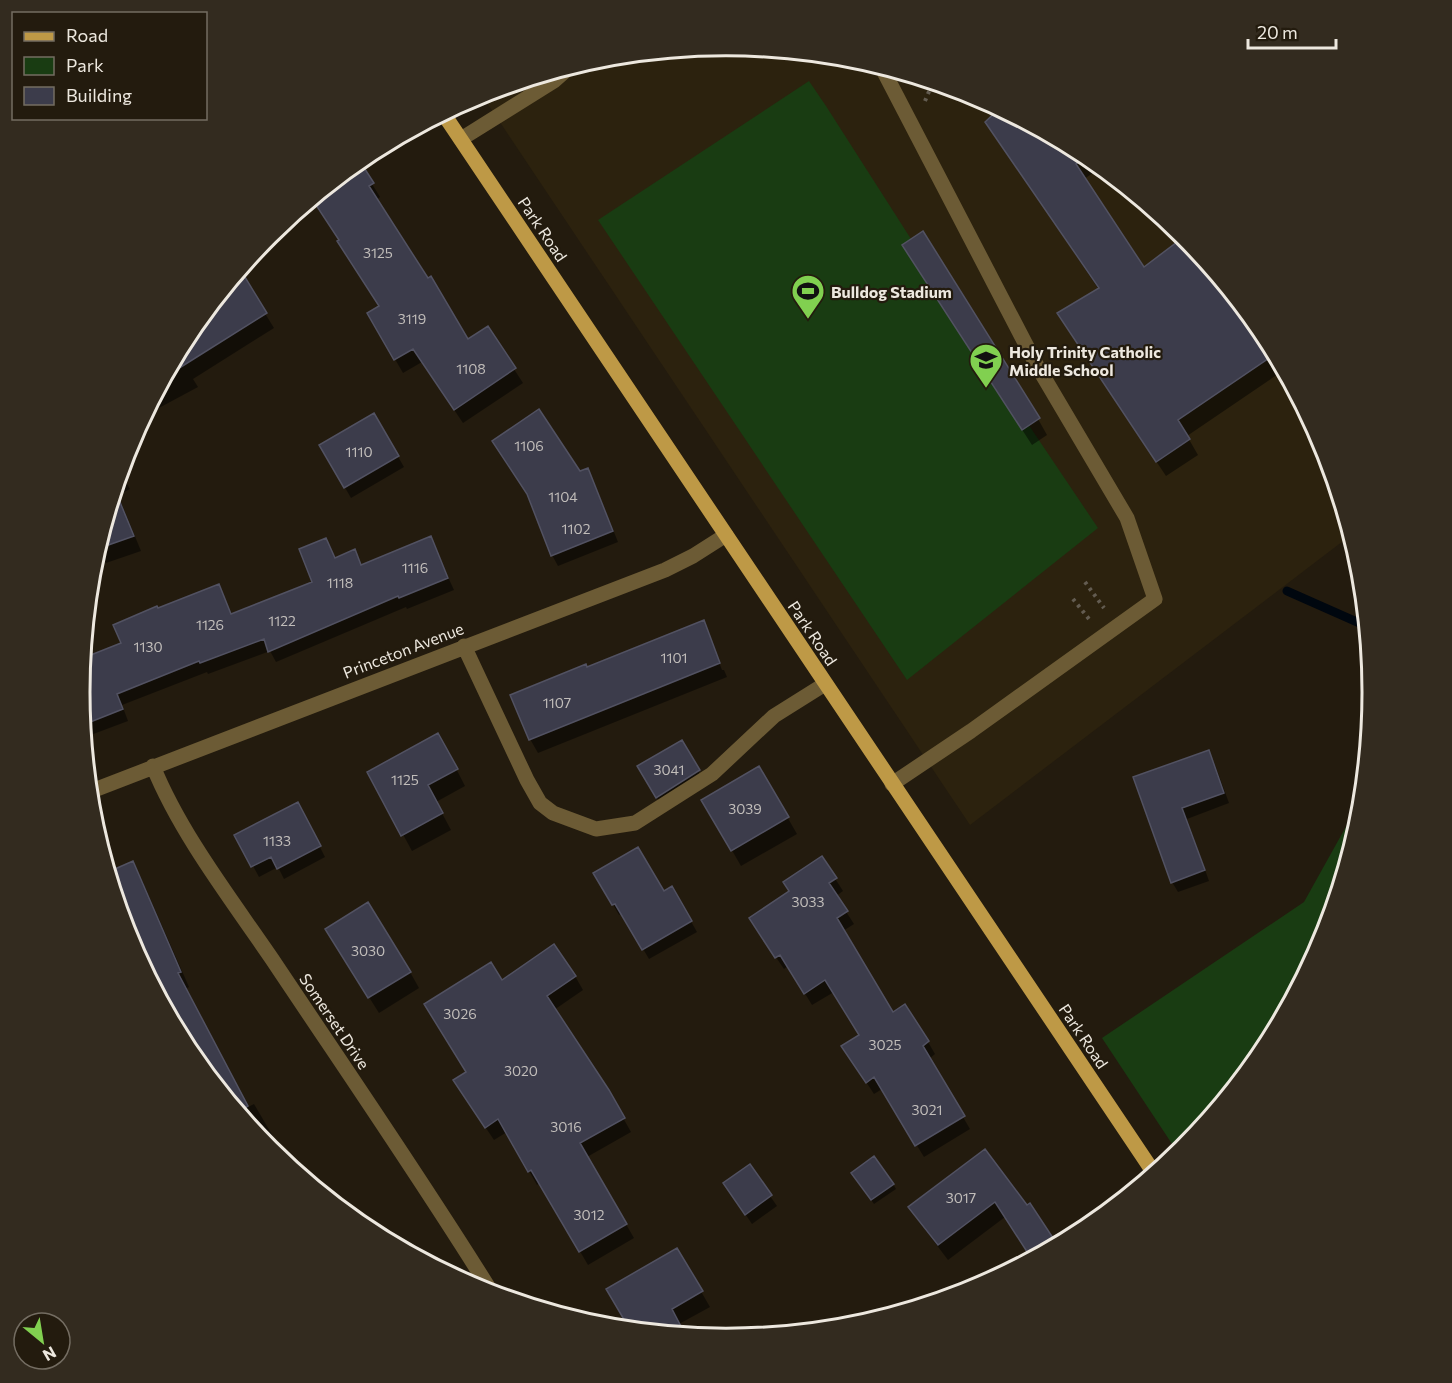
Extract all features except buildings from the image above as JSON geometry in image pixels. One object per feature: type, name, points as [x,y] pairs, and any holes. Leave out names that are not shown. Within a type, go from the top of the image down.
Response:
[{"type":"main road","name":"Park Road","points":[[448,120],[1149,1166]]},
{"type":"street","points":[[886,76],[1036,364],[1127,518],[1155,599],[892,784]]},
{"type":"street","points":[[461,139],[557,78]]},
{"type":"street","name":"Princeton Avenue","points":[[97,789],[665,570],[726,535]]},
{"type":"street","points":[[464,646],[527,780],[540,802],[553,813],[596,829],[635,823],[712,774],[774,716],[825,684]]},
{"type":"street","name":"Somerset Drive","points":[[153,766],[168,799],[207,862],[394,1141],[483,1279]]},
{"type":"path","points":[[1073,599],[1090,621],[1105,610],[1085,582]]},
{"type":"shaded area","name":"Holy Trinity Catholic Middle School","points":[[684,57],[768,57],[809,61],[891,77],[930,89],[1007,121],[1044,141],[1113,187],[1176,242],[1231,304],[1255,338],[1277,374],[1314,448],[1343,541],[970,825],[487,103],[561,77],[643,61]]},
{"type":"green space","name":"Bulldog Stadium","points":[[809,81],[911,239],[902,245],[1001,398],[1008,394],[1098,528],[907,680],[598,220]]},
{"type":"green space","points":[[1348,822],[1328,896],[1314,935],[1277,1010],[1231,1079],[1172,1144],[1102,1038],[1304,902]]},
{"type":"waterway","points":[[1287,591],[1358,623]]},
{"type":"place","name":"Bulldog Stadium","points":[[808,320]]},
{"type":"place","name":"Holy Trinity Catholic Middle School","points":[[986,389]]}]
